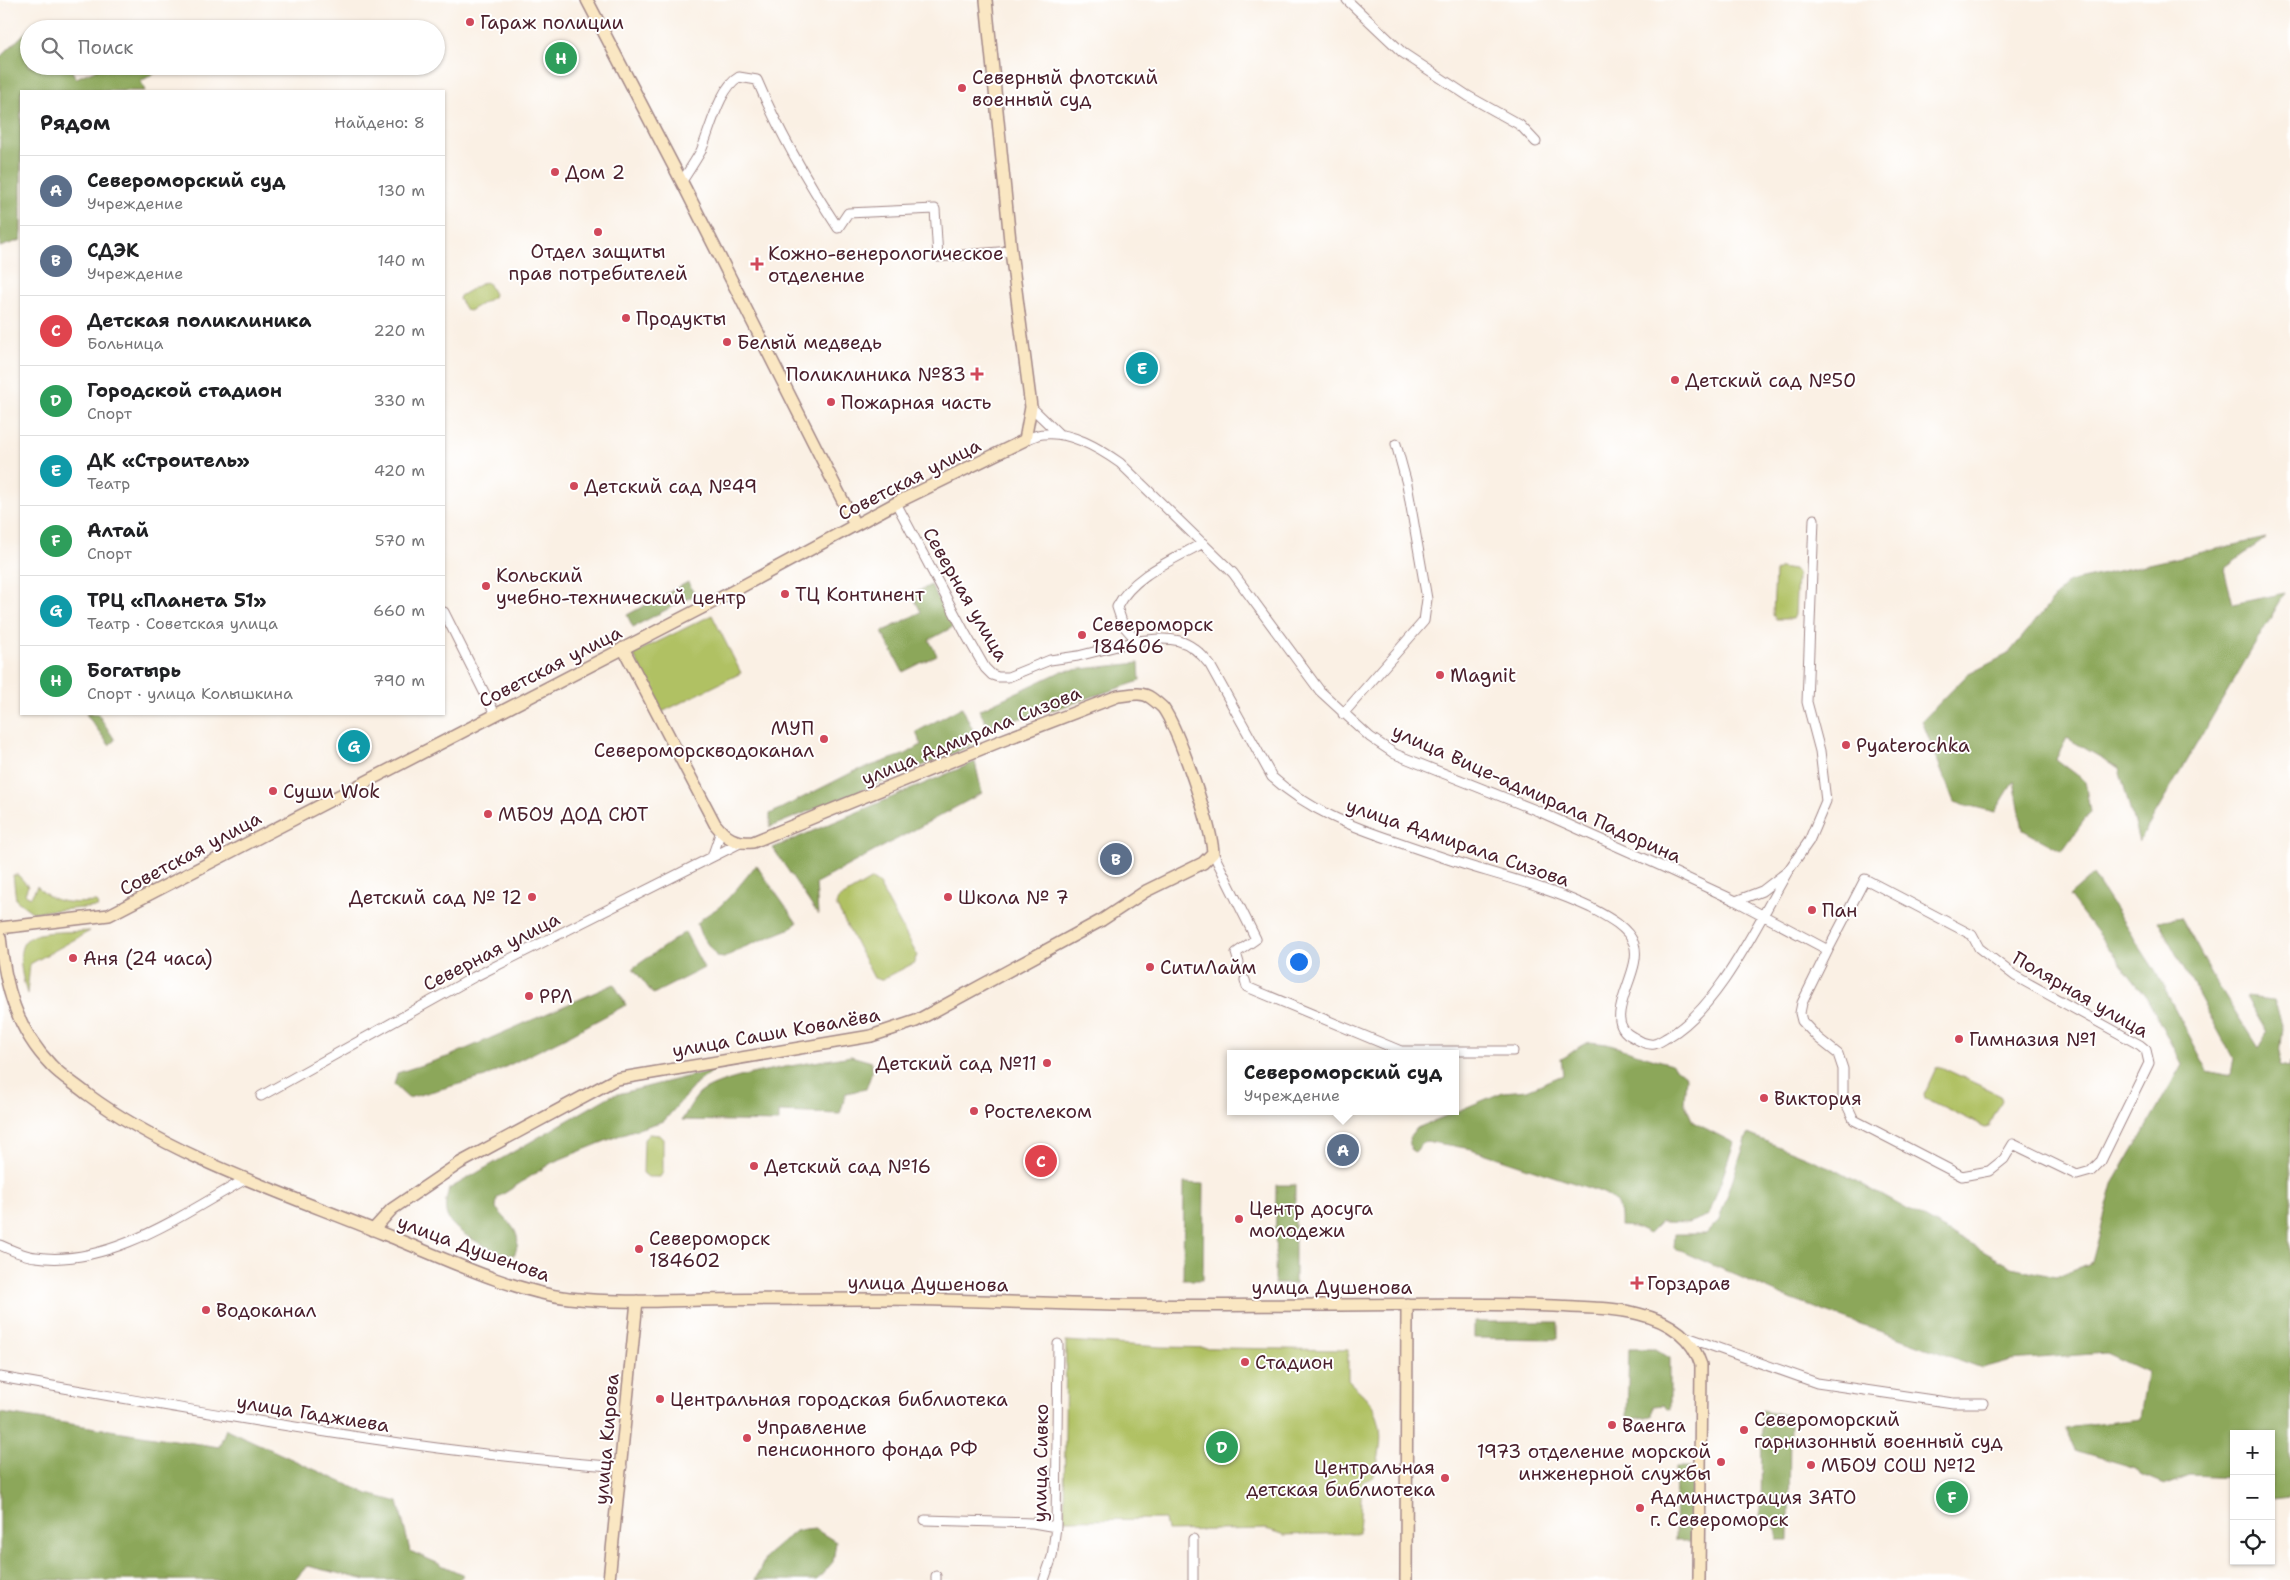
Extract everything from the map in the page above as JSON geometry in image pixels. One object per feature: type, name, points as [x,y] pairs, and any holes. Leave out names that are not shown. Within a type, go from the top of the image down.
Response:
[{"type":"street","points":[[587,0],[682,181],[855,525]]},
{"type":"street","points":[[986,0],[1011,251],[1031,407],[1025,440]]},
{"type":"street","points":[[1347,0],[1404,53],[1468,96],[1520,125],[1536,142]]},
{"type":"street","points":[[682,181],[701,150],[729,86],[739,77],[758,80],[770,110],[805,177],[838,228],[848,213],[935,209],[938,258],[1011,251]]},
{"type":"street","name":"улица Вице-адмирала Падорина","points":[[1031,407],[1059,434]]},
{"type":"street","name":"улица Вице-адмирала Падорина","points":[[1025,440],[1042,434],[1059,434],[1082,441],[1106,453],[1120,463],[1233,573],[1320,691],[1370,737],[1395,754],[1538,811],[1736,901]]},
{"type":"street","name":"Советская улица","points":[[0,928],[109,915],[623,648],[896,503],[1025,440]]},
{"type":"street","points":[[1344,714],[1424,621],[1428,599],[1407,484],[1396,444]]},
{"type":"street","name":"Северная улица","points":[[896,503],[965,633],[985,668],[992,675],[1008,677],[1050,660],[1078,656],[1137,641]]},
{"type":"street","points":[[1736,901],[1762,891],[1788,870],[1809,842],[1826,801],[1820,752],[1807,702],[1814,519]]},
{"type":"street","points":[[1137,641],[1123,625],[1117,607],[1121,599],[1132,586],[1150,573],[1203,543]]},
{"type":"street","points":[[445,614],[495,714]]},
{"type":"street","name":"улица Адмирала Сизова","points":[[1137,641],[1176,639],[1190,643],[1202,654],[1210,665],[1272,777],[1287,790],[1317,809],[1353,827],[1467,866],[1520,880],[1591,908],[1613,920],[1626,932],[1634,944],[1635,966],[1619,1008],[1620,1023],[1629,1035],[1646,1044],[1656,1044],[1693,1020],[1711,997],[1762,916],[1788,870]]},
{"type":"street","points":[[623,648],[715,824],[721,831],[740,843]]},
{"type":"street","name":"улица Адмирала Сизова","points":[[740,843],[753,842],[998,742],[1118,696],[1138,694],[1150,696],[1163,708],[1174,730],[1210,831],[1212,853],[1256,939],[1236,953],[1238,963]]},
{"type":"street","points":[[712,857],[721,831]]},
{"type":"street","name":"Северная улица","points":[[261,1096],[474,976],[740,843]]},
{"type":"street","name":"улица Саши Ковалёва","points":[[373,1230],[392,1209],[460,1162],[616,1079],[870,1036],[916,1021],[1102,920],[1146,891],[1203,863],[1212,853]]},
{"type":"street","name":"Полярная улица","points":[[1865,879],[1972,936],[1979,948],[2015,976],[2140,1045],[2146,1050],[2149,1063],[2101,1161],[2090,1171],[2077,1175],[2013,1144],[2004,1159],[1989,1171],[1962,1176],[1854,1120],[1843,1097],[1843,1069],[1838,1054],[1802,1022],[1800,1013],[1802,1002],[1828,950],[1865,879]]},
{"type":"street","points":[[1736,901],[1828,950]]},
{"type":"street","name":"улица Душенова","points":[[0,937],[2,960],[9,992],[20,1024],[52,1066],[110,1110],[139,1128],[246,1178],[520,1287],[566,1298],[637,1301],[918,1299],[1121,1305],[1508,1304],[1601,1308],[1641,1314],[1665,1323],[1684,1336],[1817,1383],[1953,1403],[1983,1403]]},
{"type":"street","points":[[1245,980],[1247,987],[1399,1050]]},
{"type":"street","points":[[1459,1051],[1513,1051]]},
{"type":"street","points":[[0,1245],[36,1258],[63,1258],[100,1252],[148,1233],[246,1178]]},
{"type":"street","name":"улица Кирова","points":[[609,1580],[622,1467],[637,1301]]},
{"type":"street","points":[[1406,1304],[1406,1580]]},
{"type":"street","points":[[1684,1336],[1698,1356],[1702,1379],[1699,1580]]},
{"type":"street","name":"улица Сивко","points":[[1044,1580],[1044,1575],[1052,1557],[1056,1527],[1058,1344]]},
{"type":"street","name":"улица Гаджиева","points":[[0,1377],[360,1438],[529,1460],[622,1467]]},
{"type":"street","points":[[925,1520],[1033,1523],[1056,1527]]},
{"type":"street","points":[[1193,1539],[1193,1580]]},
{"type":"green space","points":[[20,38],[20,75],[74,75],[76,78],[83,75],[152,75],[141,81],[145,90],[20,90],[20,240],[0,247],[0,57]]},
{"type":"green space","points":[[484,282],[488,283],[494,294],[493,297],[469,311],[466,310],[459,299],[460,296]]},
{"type":"green space","points":[[2266,538],[2224,569],[2233,604],[2285,593],[2139,842],[2119,768],[2067,738],[2056,759],[2085,781],[2090,812],[2062,851],[2023,830],[2014,781],[1995,812],[1954,802],[1922,721],[1967,675],[2008,654],[2068,582]]},
{"type":"green space","points":[[1780,568],[1794,570],[1797,574],[1795,615],[1793,619],[1776,619],[1773,615],[1775,572]]},
{"type":"green space","points":[[688,582],[695,595],[633,627],[627,615]]},
{"type":"green space","points":[[931,585],[953,627],[929,640],[937,655],[903,672],[882,632],[921,612],[912,594]]},
{"type":"green space","points":[[712,615],[741,673],[662,712],[633,654]]},
{"type":"green space","points":[[1139,663],[1140,681],[1046,712],[988,726],[979,710],[1062,671]]},
{"type":"green space","points":[[962,707],[979,743],[770,827],[770,814],[853,772],[906,754],[921,745],[916,732]]},
{"type":"green space","points":[[87,715],[99,715],[115,740],[109,745]]},
{"type":"green space","points":[[975,762],[982,793],[816,883],[818,915],[773,848]]},
{"type":"green space","points":[[756,865],[797,923],[789,929],[742,948],[724,958],[717,957],[701,935],[697,924],[724,902]]},
{"type":"green space","points":[[13,875],[18,875],[28,886],[25,894],[31,897],[37,886],[50,897],[57,900],[64,902],[97,902],[98,907],[32,912],[16,900]]},
{"type":"green space","points":[[2093,875],[2154,969],[2208,1071],[2230,1076],[2233,1058],[2158,921],[2181,917],[2214,978],[2258,1048],[2267,1033],[2246,997],[2274,1000],[2283,1027],[2279,1065],[2289,1067],[2290,1062],[2290,1498],[2275,1500],[2275,1430],[2230,1430],[2230,1477],[2191,1475],[2164,1485],[2142,1476],[2136,1468],[2075,1450],[2065,1428],[2140,1419],[2147,1372],[2106,1353],[2011,1360],[1982,1368],[1790,1299],[1674,1248],[1675,1234],[1706,1234],[1719,1220],[1748,1134],[1834,1169],[2012,1267],[2055,1277],[2092,1262],[2113,1184],[2182,1065],[2147,998],[2069,896]]},
{"type":"green space","points":[[872,879],[878,883],[917,955],[914,963],[881,980],[874,978],[836,905],[838,899]]},
{"type":"green space","points":[[90,931],[30,964],[27,994],[21,955],[23,944],[30,937],[54,932]]},
{"type":"green space","points":[[685,932],[704,968],[653,994],[633,968]]},
{"type":"green space","points":[[614,984],[626,1005],[485,1077],[408,1098],[394,1085],[397,1073],[450,1056]]},
{"type":"green space","points":[[1590,1042],[1607,1044],[1671,1064],[1686,1076],[1684,1102],[1693,1122],[1734,1143],[1709,1215],[1688,1223],[1661,1222],[1649,1234],[1634,1227],[1620,1226],[1620,1214],[1617,1205],[1611,1198],[1601,1192],[1471,1149],[1425,1141],[1415,1152],[1411,1150],[1409,1138],[1417,1128],[1448,1115],[1459,1115],[1459,1110],[1503,1092],[1527,1090],[1563,1075],[1561,1059]]},
{"type":"green space","points":[[851,1056],[872,1062],[872,1072],[866,1089],[846,1093],[840,1114],[779,1112],[779,1122],[682,1120],[699,1094],[728,1080],[794,1065]]},
{"type":"green space","points":[[1941,1067],[2000,1095],[2002,1100],[1989,1126],[1985,1127],[1925,1098],[1924,1094],[1936,1068]]},
{"type":"green space","points":[[714,1070],[695,1085],[664,1121],[628,1132],[553,1162],[497,1198],[496,1208],[517,1235],[518,1241],[514,1255],[497,1251],[476,1242],[451,1223],[447,1216],[446,1202],[449,1189],[610,1096]]},
{"type":"green space","points":[[649,1134],[659,1135],[663,1139],[663,1172],[660,1177],[648,1177],[643,1173],[644,1139]]},
{"type":"green space","points":[[1184,1183],[1204,1184],[1203,1280],[1183,1280]]},
{"type":"green space","points":[[1276,1185],[1295,1185],[1295,1284],[1275,1284]]},
{"type":"green space","points":[[1474,1322],[1558,1322],[1558,1339],[1474,1338]]},
{"type":"green space","points":[[1066,1341],[1162,1347],[1348,1350],[1348,1380],[1370,1402],[1376,1414],[1381,1432],[1380,1451],[1372,1478],[1362,1482],[1359,1533],[1284,1535],[1267,1529],[1167,1531],[1165,1519],[1064,1520]]},
{"type":"green space","points":[[1629,1349],[1655,1349],[1670,1358],[1670,1410],[1664,1405],[1653,1406],[1652,1416],[1632,1419],[1627,1416]]},
{"type":"green space","points":[[1762,1410],[1790,1416],[1789,1540],[1777,1540],[1774,1523],[1761,1515]]},
{"type":"green space","points":[[0,1413],[219,1447],[226,1429],[368,1494],[398,1502],[410,1551],[464,1575],[458,1580],[367,1580],[307,1566],[295,1580],[0,1580]]},
{"type":"green space","points":[[1676,1467],[1692,1467],[1692,1541],[1675,1541]]},
{"type":"green space","points":[[815,1529],[836,1542],[833,1562],[817,1580],[755,1580],[767,1555],[795,1531]]},
{"type":"tunnel","points":[[1239,963],[1245,980]]},
{"type":"place","name":"Гараж полиции","points":[[470,22]]},
{"type":"place","name":"Богатырь","points":[[561,58]]},
{"type":"place","name":"Северный флотский военный суд","points":[[962,88]]},
{"type":"place","name":"Дом 2","points":[[555,172]]},
{"type":"place","name":"Отдел защиты прав потребителей","points":[[598,232]]},
{"type":"place","name":"Кожно-венерологическое отделение","points":[[757,264]]},
{"type":"place","name":"Продукты","points":[[626,318]]},
{"type":"place","name":"Белый медведь","points":[[727,342]]},
{"type":"place","name":"ДК «Строитель»","points":[[1142,368]]},
{"type":"place","name":"Поликлиника №83","points":[[977,374]]},
{"type":"place","name":"Детский сад №50","points":[[1675,380]]},
{"type":"place","name":"Пожарная часть","points":[[831,402]]},
{"type":"place","name":"Детcкий сад №49","points":[[574,486]]},
{"type":"place","name":"Кольский учебно-технический центр","points":[[486,586]]},
{"type":"place","name":"ТЦ Континент","points":[[785,594]]},
{"type":"place","name":"Североморск 184606","points":[[1082,635]]},
{"type":"place","name":"Magnit","points":[[1440,675]]},
{"type":"place","name":"МУП Североморскводоканал","points":[[824,739]]},
{"type":"place","name":"Pyaterochka","points":[[1846,745]]},
{"type":"place","name":"ТРЦ «Планета 51»","points":[[354,746]]},
{"type":"place","name":"Суши Wok","points":[[273,791]]},
{"type":"place","name":"МБОУ ДОД СЮТ","points":[[488,814]]},
{"type":"place","name":"СДЭК","points":[[1116,859]]},
{"type":"place","name":"Детский сад № 12","points":[[532,897]]},
{"type":"place","name":"Школа № 7","points":[[948,897]]},
{"type":"place","name":"Пан","points":[[1812,910]]},
{"type":"place","name":"Аня (24 часа)","points":[[73,958]]},
{"type":"place","name":"СитиЛайм","points":[[1150,967]]},
{"type":"place","name":"РРЛ","points":[[529,996]]},
{"type":"place","name":"Гимназия №1","points":[[1959,1039]]},
{"type":"place","name":"Детский сад №11","points":[[1047,1063]]},
{"type":"place","name":"Виктория","points":[[1764,1098]]},
{"type":"place","name":"Ростелеком","points":[[974,1111]]},
{"type":"place","name":"Североморский суд","points":[[1343,1150]]},
{"type":"place","name":"Детская поликлиника","points":[[1041,1161]]},
{"type":"place","name":"Детский сад №16","points":[[754,1166]]},
{"type":"place","name":"Центр досуга молодежи","points":[[1239,1219]]},
{"type":"place","name":"Североморск 184602","points":[[639,1249]]},
{"type":"place","name":"Горздрав","points":[[1637,1283]]},
{"type":"place","name":"Водоканал","points":[[206,1310]]},
{"type":"place","name":"Стадион","points":[[1245,1362]]},
{"type":"place","name":"Центральная городская библиотека","points":[[660,1399]]},
{"type":"place","name":"Ваенга","points":[[1612,1425]]},
{"type":"place","name":"Североморский гарнизонный военный суд","points":[[1744,1430]]},
{"type":"place","name":"Управление пенсионного фонда РФ","points":[[747,1438]]},
{"type":"place","name":"Городской стадион","points":[[1222,1447]]},
{"type":"place","name":"1973 отделение морской инженерной службы","points":[[1721,1462]]},
{"type":"place","name":"МБОУ СОШ №12","points":[[1811,1465]]},
{"type":"place","name":"Центральная детская библиотека","points":[[1445,1478]]},
{"type":"place","name":"Алтай","points":[[1952,1497]]},
{"type":"place","name":"Администрация ЗАТО г. Североморск","points":[[1640,1508]]}]
